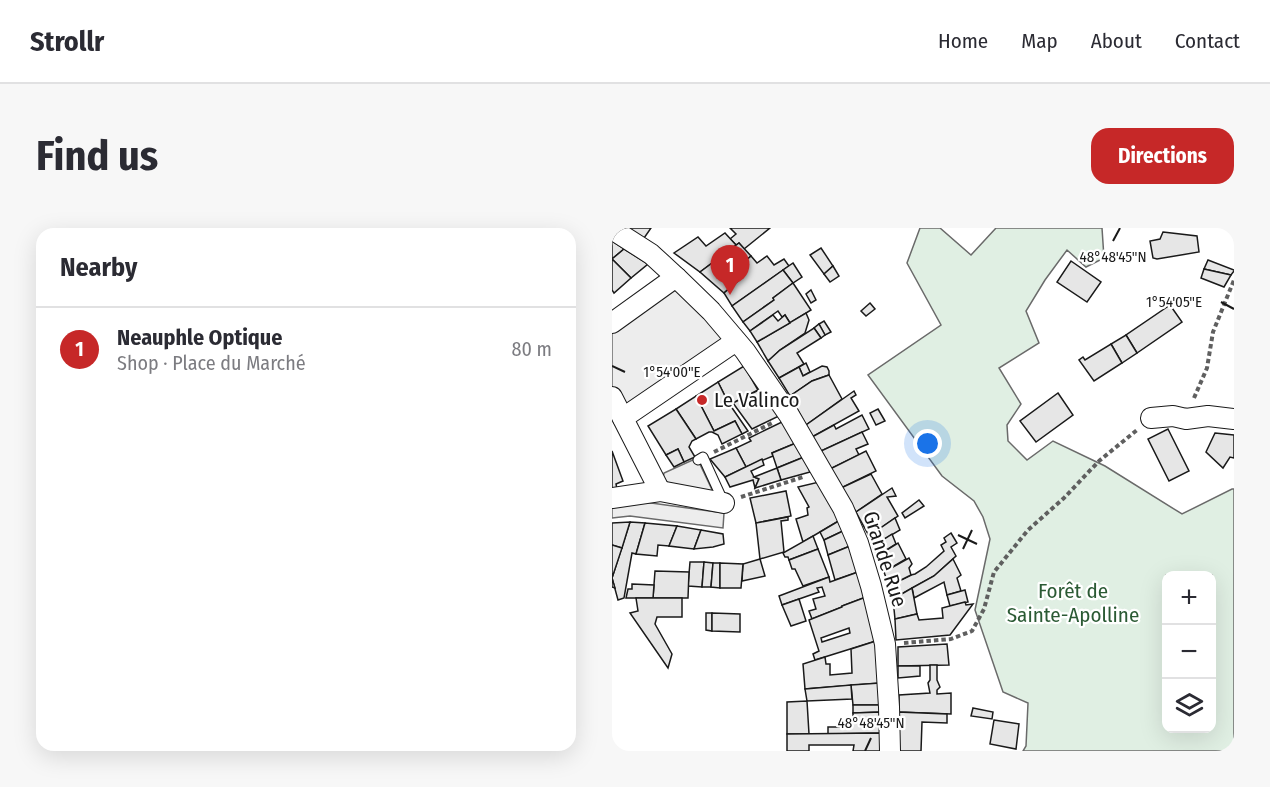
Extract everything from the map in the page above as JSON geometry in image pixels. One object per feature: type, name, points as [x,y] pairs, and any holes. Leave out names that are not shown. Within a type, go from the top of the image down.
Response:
[{"type":"street","points":[[612,229],[651,254],[676,277],[612,323]]},
{"type":"street","name":"Grande Rue","points":[[676,277],[711,311],[745,351],[789,415],[843,508],[858,543],[885,644],[890,751]]},
{"type":"street","points":[[622,417],[736,341]]},
{"type":"street","points":[[612,397],[660,491]]},
{"type":"street","points":[[1151,418],[1173,416],[1186,419],[1208,416],[1234,419]]},
{"type":"street","points":[[612,498],[660,491],[724,503]]},
{"type":"lane","points":[[700,459],[724,503]]},
{"type":"path","points":[[1186,419],[1207,368],[1213,332],[1234,280]]},
{"type":"path","points":[[700,459],[789,415]]},
{"type":"path","points":[[885,644],[951,639],[972,631],[984,609],[994,572],[1028,530],[1064,498],[1099,461],[1151,418]]},
{"type":"path","points":[[724,503],[821,471]]},
{"type":"green space","name":"Forêt de Sainte-Apolline","points":[[920,228],[940,228],[971,255],[996,228],[1102,228],[1104,258],[1086,267],[1067,250],[1026,311],[1039,343],[999,368],[1021,404],[1007,425],[1008,441],[1027,460],[1053,441],[1105,466],[1182,514],[1234,489],[1234,751],[1023,751],[1026,746],[1028,703],[1003,692],[975,610],[990,539],[983,517],[974,501],[942,476],[868,375],[941,325],[907,263]]},
{"type":"shaded area","points":[[676,277],[736,341],[623,418],[612,397],[612,323]]},
{"type":"shaded area","points":[[697,458],[714,494],[661,487],[664,473]]},
{"type":"shaded area","points":[[644,502],[724,513],[723,528],[630,516],[612,518],[612,507]]},
{"type":"building","points":[[623,228],[651,228],[642,241]]},
{"type":"building","points":[[730,228],[770,228],[744,249],[739,243],[736,245],[730,239],[736,234]]},
{"type":"building","points":[[1163,232],[1197,236],[1199,252],[1153,258],[1150,241],[1160,239]]},
{"type":"building","points":[[725,233],[736,245],[700,272],[674,253],[698,237],[706,246]]},
{"type":"building","points":[[612,241],[624,249],[612,259]]},
{"type":"building","points":[[739,243],[751,256],[733,272],[738,281],[724,293],[700,272]]},
{"type":"building","points":[[821,248],[833,266],[824,274],[810,255]]},
{"type":"building","points":[[624,249],[648,264],[631,278],[612,259]]},
{"type":"building","points":[[751,256],[757,263],[767,256],[774,265],[784,259],[789,266],[732,306],[724,293],[738,281],[733,272]]},
{"type":"building","points":[[612,259],[631,278],[614,293],[612,290]]},
{"type":"building","points":[[1208,260],[1234,271],[1231,275],[1204,269]]},
{"type":"building","points":[[1071,261],[1101,282],[1087,302],[1057,282]]},
{"type":"building","points":[[793,263],[802,277],[793,283],[783,270]]},
{"type":"building","points":[[833,266],[839,276],[830,282],[824,274]]},
{"type":"building","points":[[1204,269],[1231,275],[1224,287],[1201,278]]},
{"type":"building","points":[[783,270],[793,283],[743,322],[732,306]]},
{"type":"building","points":[[793,283],[811,310],[790,323],[785,315],[782,317],[778,311],[750,331],[743,322]]},
{"type":"building","points":[[811,290],[816,300],[811,303],[806,294]]},
{"type":"building","points":[[870,303],[875,309],[866,316],[861,311]]},
{"type":"building","points":[[1170,305],[1182,322],[1137,353],[1126,335]]},
{"type":"building","points":[[806,313],[809,320],[805,333],[768,361],[757,342]]},
{"type":"building","points":[[773,315],[778,321],[785,315],[790,323],[757,342],[750,331]]},
{"type":"building","points":[[824,321],[831,332],[825,335],[819,324]]},
{"type":"building","points":[[819,324],[825,335],[821,338],[814,328]]},
{"type":"building","points":[[814,328],[821,338],[797,353],[804,364],[779,378],[768,361],[780,350]]},
{"type":"building","points":[[1126,335],[1137,353],[1122,363],[1111,344]]},
{"type":"building","points":[[1111,344],[1122,363],[1094,381],[1079,360],[1083,357],[1085,360]]},
{"type":"building","points":[[806,363],[810,372],[803,376],[799,367]]},
{"type":"building","points":[[744,366],[758,390],[733,403],[731,400],[728,402],[718,382]]},
{"type":"building","points":[[822,366],[827,367],[829,375],[812,381],[790,396],[779,378],[799,367],[803,376]]},
{"type":"building","points":[[829,375],[842,399],[806,425],[790,396],[812,381]]},
{"type":"building","points":[[718,382],[728,402],[748,431],[742,434],[735,421],[714,431],[696,396]]},
{"type":"building","points":[[765,387],[781,415],[752,429],[733,403]]},
{"type":"building","points":[[854,391],[856,395],[851,398],[859,411],[812,437],[806,425]]},
{"type":"building","points":[[1058,393],[1073,415],[1036,442],[1020,421]]},
{"type":"building","points":[[696,396],[714,431],[735,421],[742,434],[722,444],[718,435],[712,432],[696,439],[676,409]]},
{"type":"building","points":[[676,409],[696,439],[689,447],[695,457],[684,462],[678,449],[666,455],[648,426]]},
{"type":"building","points":[[878,409],[885,421],[876,425],[870,413]]},
{"type":"building","points":[[862,415],[869,429],[821,451],[812,437],[834,425],[836,429]]},
{"type":"building","points":[[784,421],[796,443],[746,467],[736,448],[751,441],[749,438]]},
{"type":"building","points":[[1168,429],[1189,471],[1169,481],[1148,439]]},
{"type":"building","points":[[862,432],[868,444],[856,449],[859,455],[830,469],[821,451]]},
{"type":"building","points":[[1215,433],[1234,435],[1234,458],[1230,457],[1223,468],[1206,452]]},
{"type":"building","points":[[796,443],[804,457],[777,468],[772,453]]},
{"type":"building","points":[[736,448],[746,467],[725,477],[710,459]]},
{"type":"building","points":[[678,449],[684,462],[674,467],[666,455]]},
{"type":"building","points":[[612,451],[623,481],[616,484],[617,489],[612,490]]},
{"type":"building","points":[[866,451],[876,471],[841,488],[830,469]]},
{"type":"building","points":[[804,457],[810,472],[781,480],[777,468]]},
{"type":"building","points":[[762,459],[764,465],[751,471],[754,477],[759,479],[755,488],[753,480],[730,487],[725,477]]},
{"type":"building","points":[[777,468],[781,480],[755,488],[759,479],[754,477]]},
{"type":"building","points":[[871,474],[882,494],[856,512],[841,488]]},
{"type":"building","points":[[819,482],[842,519],[803,542],[796,519],[808,515],[807,508],[809,507],[798,487]]},
{"type":"building","points":[[892,488],[896,496],[887,497],[898,516],[869,536],[856,512]]},
{"type":"building","points":[[786,491],[791,516],[756,523],[750,498]]},
{"type":"building","points":[[919,500],[924,506],[905,518],[902,513]]},
{"type":"building","points":[[788,517],[788,520],[781,521],[784,552],[760,559],[756,523]]},
{"type":"building","points":[[895,518],[900,530],[873,546],[869,536]]},
{"type":"building","points":[[842,519],[845,530],[824,540],[820,532]]},
{"type":"building","points":[[630,522],[645,523],[636,554],[632,553],[624,598],[618,600],[612,578]]},
{"type":"building","points":[[630,522],[622,548],[612,545],[612,523]]},
{"type":"building","points":[[645,523],[677,526],[669,546],[658,545],[657,556],[636,554]]},
{"type":"building","points":[[677,526],[701,530],[694,549],[669,546]]},
{"type":"building","points":[[701,530],[723,534],[724,544],[694,549]]},
{"type":"building","points":[[845,530],[850,546],[828,555],[824,540]]},
{"type":"building","points":[[951,533],[957,543],[951,547],[956,556],[934,576],[893,599],[889,586],[926,567],[944,551],[941,545],[946,542],[944,538]]},
{"type":"building","points":[[892,534],[896,544],[877,556],[873,546]]},
{"type":"building","points":[[813,536],[818,549],[789,560],[785,557],[783,553]]},
{"type":"building","points":[[898,543],[906,559],[884,572],[877,556]]},
{"type":"building","points":[[612,545],[622,548],[612,578]]},
{"type":"building","points":[[850,546],[858,572],[835,580],[828,555]]},
{"type":"building","points":[[818,549],[829,577],[803,586],[789,560]]},
{"type":"building","points":[[909,558],[912,564],[909,568],[911,575],[889,586],[884,572]]},
{"type":"building","points":[[760,559],[765,576],[742,581],[743,564]]},
{"type":"building","points":[[953,559],[961,575],[957,578],[961,591],[947,595],[944,582],[914,598],[912,588],[934,576]]},
{"type":"building","points":[[690,562],[704,562],[702,587],[688,586]]},
{"type":"building","points":[[704,562],[713,563],[711,587],[702,587]]},
{"type":"building","points":[[713,563],[720,563],[720,588],[711,587]]},
{"type":"building","points":[[720,563],[743,564],[741,588],[720,588]]},
{"type":"building","points":[[655,571],[689,572],[688,598],[653,598]]},
{"type":"building","points":[[858,572],[866,597],[812,619],[809,611],[816,609],[813,599],[825,596],[822,587],[817,588],[819,592],[782,605],[779,596],[829,577],[830,582]]},
{"type":"building","points":[[632,584],[654,585],[653,598],[626,598],[628,589],[632,589]]},
{"type":"building","points":[[912,588],[917,614],[895,619],[893,599]]},
{"type":"building","points":[[965,590],[968,602],[950,606],[947,595]]},
{"type":"building","points":[[866,597],[879,640],[815,660],[813,654],[819,651],[809,620]],"holes":[[[849,628],[850,633],[822,642],[821,638]]]},
{"type":"building","points":[[636,598],[682,598],[682,617],[657,617],[655,624],[672,654],[668,668],[630,613],[638,611]]},
{"type":"building","points":[[799,599],[806,621],[791,626],[782,605]]},
{"type":"building","points":[[965,602],[966,605],[973,604],[950,635],[896,640],[895,619],[917,614],[919,620],[943,618],[942,608]]},
{"type":"building","points":[[706,613],[712,613],[712,631],[706,630]]},
{"type":"building","points":[[712,613],[740,614],[740,632],[712,631]]},
{"type":"building","points":[[879,640],[880,683],[805,689],[803,664],[825,657],[826,664],[830,664],[830,675],[852,673],[851,649]]},
{"type":"building","points":[[947,644],[949,665],[898,666],[898,647]]},
{"type":"building","points":[[930,665],[937,665],[937,680],[940,687],[937,694],[951,693],[951,714],[899,712],[899,695],[930,693],[928,683]]},
{"type":"building","points":[[898,666],[920,666],[920,676],[898,678]]},
{"type":"building","points":[[880,683],[881,705],[853,705],[851,685]]},
{"type":"building","points":[[851,685],[852,699],[807,701],[805,689]]},
{"type":"building","points":[[807,701],[809,734],[787,734],[787,702]]},
{"type":"building","points":[[853,705],[881,705],[881,712],[853,713]]},
{"type":"building","points":[[973,708],[993,712],[992,719],[971,716]]},
{"type":"building","points":[[881,712],[881,733],[828,734],[828,727],[851,727],[853,713]]},
{"type":"building","points":[[897,712],[947,714],[947,723],[922,722],[921,751],[896,751]]},
{"type":"building","points":[[994,720],[1019,724],[1016,749],[990,744]]},
{"type":"building","points":[[881,733],[882,751],[853,751],[854,745],[809,745],[809,751],[787,751],[787,734]]},
{"type":"place","name":"Neauphle Optique","points":[[730,295]]},
{"type":"place","name":"Le Valinco","points":[[702,400]]}]
